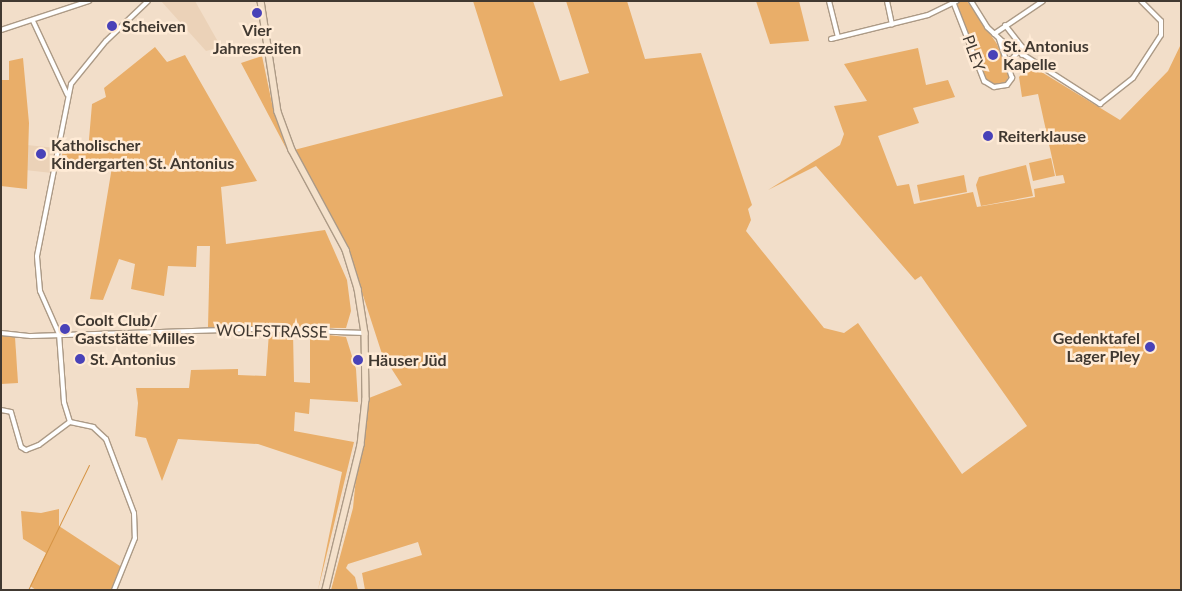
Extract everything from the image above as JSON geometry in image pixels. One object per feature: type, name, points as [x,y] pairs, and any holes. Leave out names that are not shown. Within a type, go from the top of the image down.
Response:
[{"type":"main road","points":[[261,1],[278,112],[292,150],[346,250],[358,289],[365,333],[366,399],[361,445],[326,590]]},
{"type":"street","points":[[1,30],[33,22],[89,1]]},
{"type":"street","points":[[70,422],[62,382],[59,334],[40,291],[36,273],[58,162],[67,94],[71,84],[106,41],[148,1]]},
{"type":"street","points":[[829,1],[838,37]]},
{"type":"street","points":[[886,1],[892,24]]},
{"type":"street","name":"PLEY","points":[[971,1],[999,39],[1100,104],[1133,78],[1160,35],[1160,22],[1141,1]]},
{"type":"street","points":[[994,34],[1043,1]]},
{"type":"street","points":[[831,39],[892,24],[956,2]]},
{"type":"street","name":"PLEY","points":[[956,2],[988,84],[1001,87],[1012,78],[999,39]]},
{"type":"street","points":[[33,22],[67,94]]},
{"type":"street","points":[[1005,25],[1022,47],[1022,55]]},
{"type":"street","name":"PLEY","points":[[1006,59],[1012,59],[1017,52]]},
{"type":"street","name":"WOLFSTRASSE","points":[[1,333],[59,334],[249,328],[365,333]]},
{"type":"street","points":[[1,410],[10,412],[22,447],[26,450],[40,445],[70,422],[93,427],[106,439],[134,513],[132,546],[114,590]]},
{"type":"shaded area","points":[[161,1],[195,1],[221,47],[206,51]]},
{"type":"shaded area","points":[[473,1],[533,1],[560,81],[589,73],[566,1],[627,1],[645,59],[701,53],[752,205],[748,209],[751,220],[746,231],[824,328],[844,333],[858,323],[962,474],[1027,426],[921,276],[915,280],[816,166],[768,190],[840,145],[844,134],[834,106],[867,101],[844,64],[918,48],[926,85],[948,80],[955,97],[913,108],[919,123],[878,136],[897,186],[909,184],[914,204],[973,192],[977,207],[1035,197],[1034,189],[1065,183],[1063,175],[1056,176],[1038,94],[1022,97],[1019,77],[1030,65],[1120,120],[1168,71],[1181,44],[1181,590],[365,590],[362,573],[422,555],[418,542],[348,564],[346,568],[355,577],[358,590],[331,590],[353,508],[358,457],[369,398],[402,385],[382,354],[348,249],[294,150],[503,96]]},
{"type":"shaded area","points":[[756,1],[799,1],[809,41],[770,44]]},
{"type":"shaded area","points":[[960,1],[967,1],[997,44],[1009,75],[1005,84],[994,86],[986,79],[957,6]]},
{"type":"shaded area","points":[[155,47],[167,62],[185,55],[257,181],[221,187],[226,244],[325,230],[347,280],[351,311],[346,328],[208,327],[210,246],[197,246],[196,267],[168,266],[164,296],[131,289],[135,264],[119,259],[103,300],[90,299],[113,161],[61,160],[63,151],[88,151],[92,104],[106,97],[104,88]]},
{"type":"shaded area","points":[[262,56],[274,113],[287,150],[241,63]]},
{"type":"shaded area","points":[[23,58],[29,123],[27,189],[1,186],[1,80],[9,80],[9,61]]},
{"type":"shaded area","name":"Katholischer Kindergarten St. Antonius","points":[[27,145],[56,148],[52,173],[25,170]]},
{"type":"shaded area","points":[[1051,158],[1055,176],[1033,181],[1029,163]]},
{"type":"shaded area","points":[[1026,165],[1033,196],[981,206],[976,185],[979,177]]},
{"type":"shaded area","points":[[964,175],[967,192],[920,201],[917,185]]},
{"type":"shaded area","points":[[269,332],[293,332],[294,382],[310,383],[310,333],[346,337],[356,369],[358,402],[310,399],[309,414],[295,412],[294,431],[354,442],[318,590],[342,472],[258,444],[178,439],[162,481],[146,438],[135,436],[138,403],[136,388],[189,388],[191,370],[238,369],[238,375],[266,376]]},
{"type":"shaded area","points":[[1,335],[15,337],[18,383],[1,384]]},
{"type":"shaded area","points":[[59,509],[59,526],[123,568],[113,590],[36,590],[30,586],[46,553],[23,539],[21,511],[41,513]]},
{"type":"waterway","points":[[28,590],[89,465]]},
{"type":"place","name":"Vier Jahreszeiten","points":[[257,13]]},
{"type":"place","name":"Scheiven","points":[[112,26]]},
{"type":"place","name":"St. Antonius Kapelle","points":[[993,55]]},
{"type":"place","name":"Reiterklause","points":[[988,136]]},
{"type":"place","name":"Katholischer Kindergarten St. Antonius","points":[[41,154]]},
{"type":"place","name":"Coolt Club/ Gaststätte Milles","points":[[65,329]]},
{"type":"place","name":"Gedenktafel Lager Pley","points":[[1150,347]]},
{"type":"place","name":"St. Antonius","points":[[80,359]]},
{"type":"place","name":"Häuser Jüd","points":[[358,360]]}]
